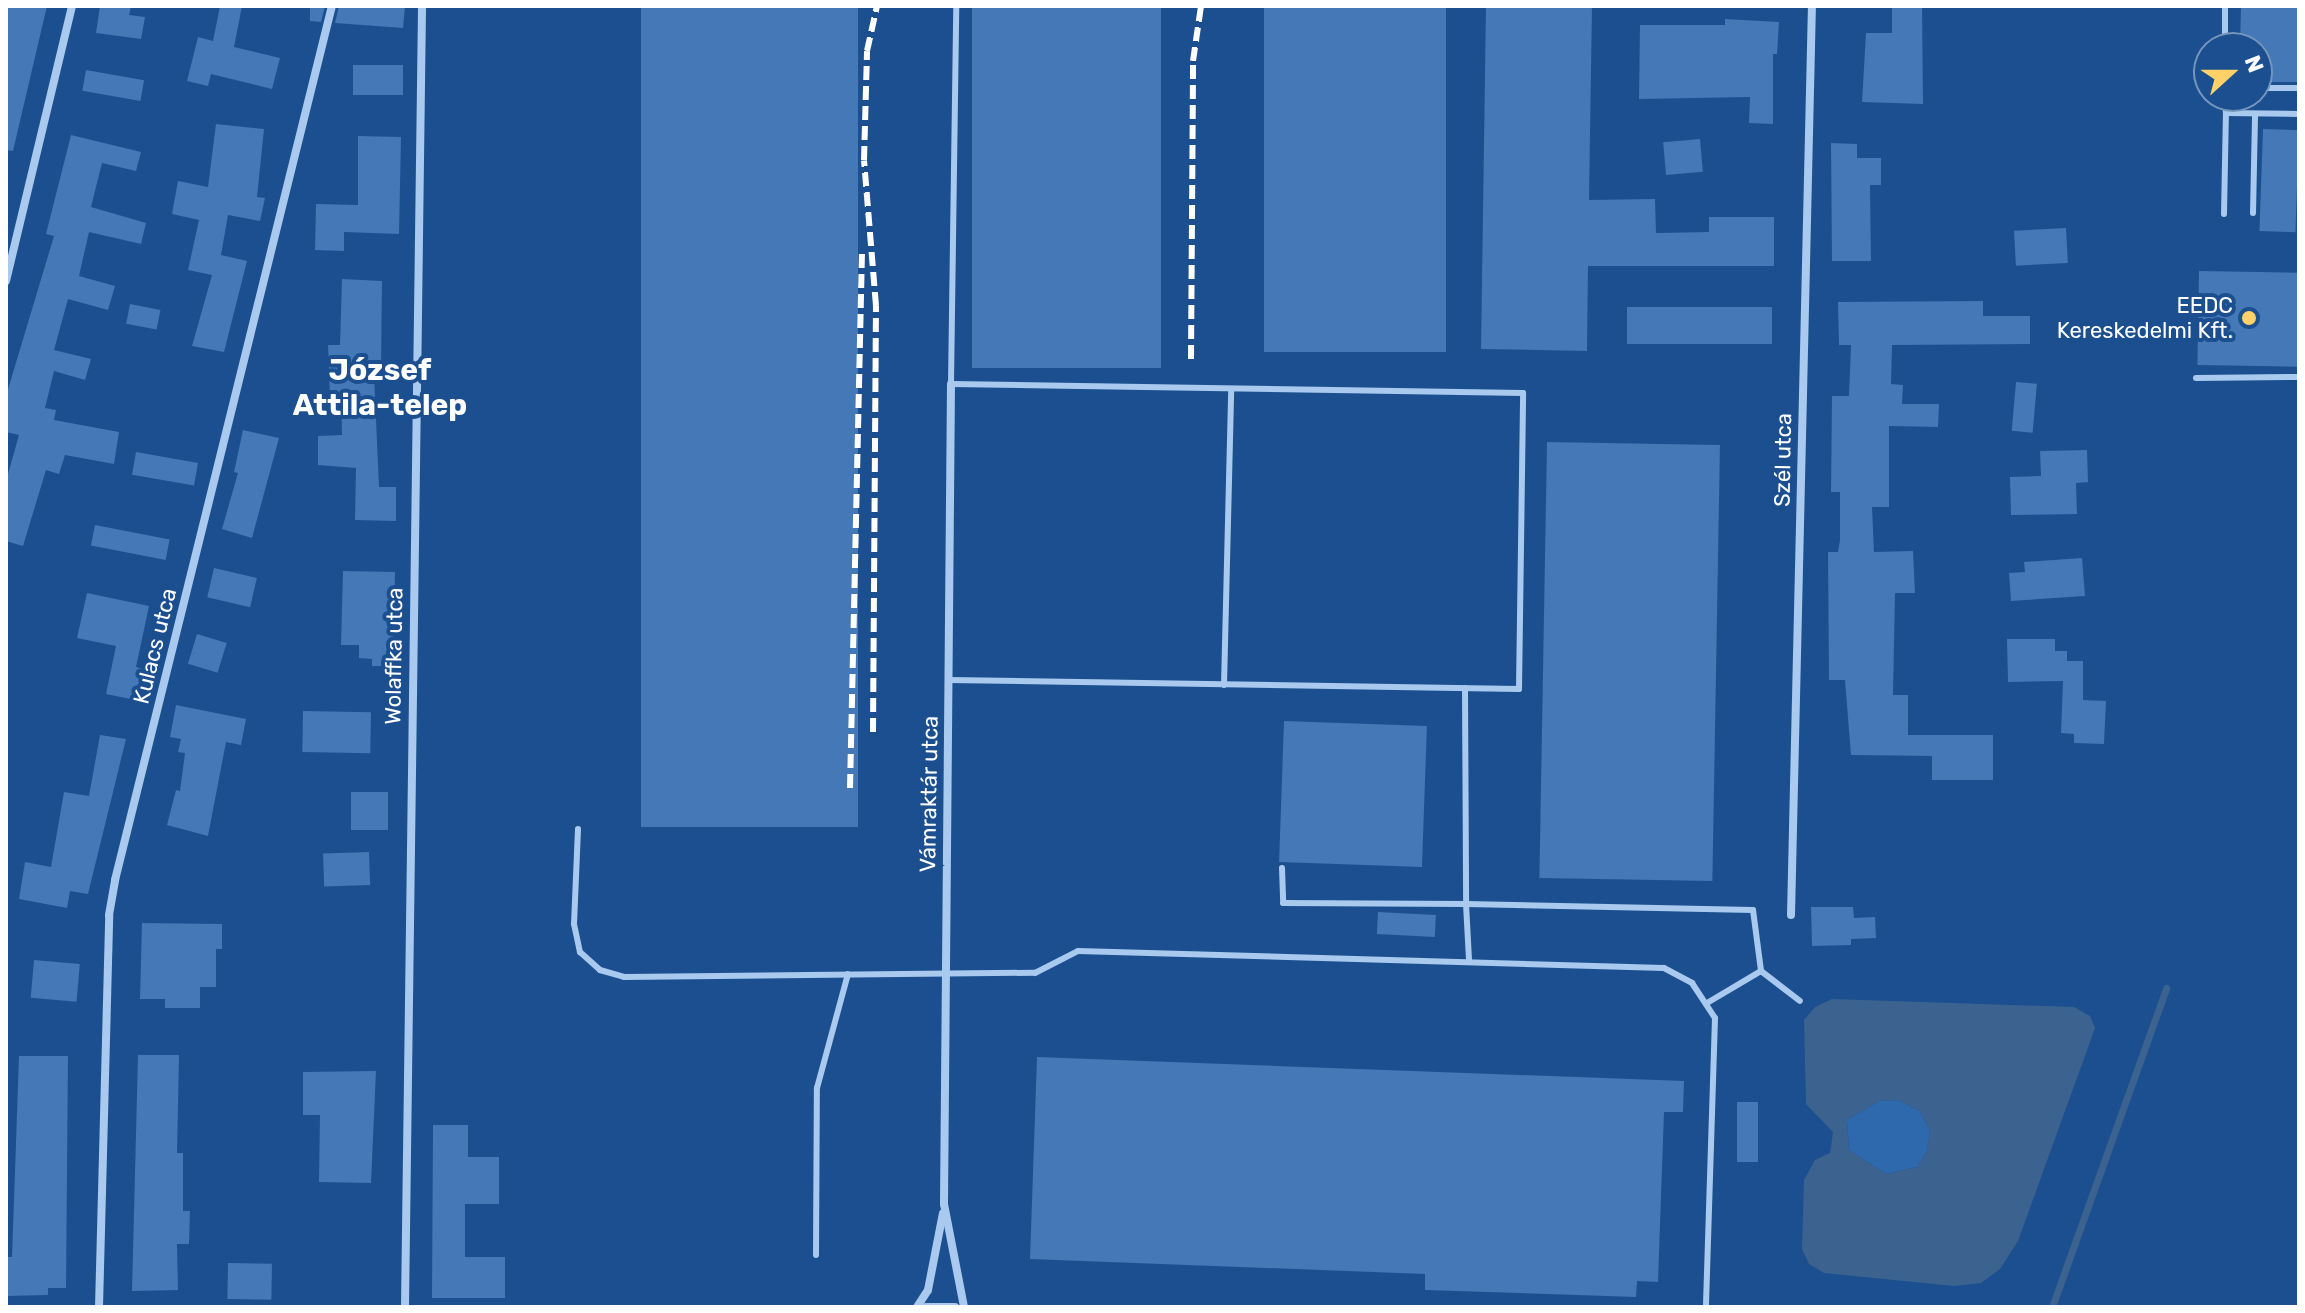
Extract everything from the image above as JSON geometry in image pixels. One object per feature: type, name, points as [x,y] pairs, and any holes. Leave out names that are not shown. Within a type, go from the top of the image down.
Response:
[{"type":"street","points":[[6,281],[72,6]]},
{"type":"street","name":"Kulacs utca","points":[[99,1307],[109,915],[115,880],[332,6]]},
{"type":"street","name":"Wolaffka utca","points":[[405,1307],[422,6]]},
{"type":"street","name":"Szél utca","points":[[1791,915],[1812,6]]},
{"type":"street","name":"Vámraktár utca","points":[[917,1307],[928,1290],[944,1204],[951,384]]},
{"type":"street","name":"Vámraktár utca","points":[[944,1204],[964,1307]]},
{"type":"street","points":[[926,1307],[955,1307]]},
{"type":"lane","points":[[949,680],[1519,689],[1523,393],[951,384],[956,6]]},
{"type":"lane","points":[[2225,6],[2225,32]]},
{"type":"lane","points":[[2273,88],[2299,88]]},
{"type":"lane","points":[[2224,214],[2226,113],[2299,114]]},
{"type":"lane","points":[[2253,213],[2255,114]]},
{"type":"lane","points":[[2196,378],[2299,377]]},
{"type":"lane","points":[[1224,685],[1231,389]]},
{"type":"lane","points":[[1465,688],[1469,960]]},
{"type":"lane","points":[[578,829],[574,924],[580,952],[600,970],[624,977],[1035,973],[1078,951],[1664,968],[1692,983],[1715,1018],[1706,1307]]},
{"type":"lane","points":[[1282,868],[1283,903],[1753,910],[1761,971],[1800,1001]]},
{"type":"lane","points":[[1707,1003],[1761,971]]},
{"type":"lane","points":[[816,1255],[817,1088],[848,974]]},
{"type":"shaded area","points":[[1832,999],[2074,1007],[2090,1016],[2095,1028],[2018,1241],[2000,1269],[1981,1283],[1954,1286],[1824,1273],[1809,1264],[1802,1249],[1804,1180],[1815,1160],[1830,1153],[1833,1132],[1806,1104],[1804,1020],[1815,1007]],"holes":[[[1898,1100],[1920,1111],[1930,1131],[1927,1151],[1917,1167],[1886,1174],[1849,1150],[1847,1120],[1879,1101]]]},
{"type":"shaded area","points":[[1898,1100],[1920,1111],[1930,1131],[1927,1151],[1917,1167],[1886,1174],[1849,1150],[1847,1120],[1879,1101]]},
{"type":"building","points":[[6,6],[47,6],[13,151],[6,150]]},
{"type":"building","points":[[100,6],[131,6],[129,15],[145,17],[141,39],[96,33]]},
{"type":"building","points":[[220,6],[242,6],[234,47],[280,58],[272,89],[211,74],[208,86],[187,81],[198,37],[213,41]]},
{"type":"building","points":[[310,6],[325,6],[321,22],[310,21]]},
{"type":"building","points":[[339,6],[405,6],[403,28],[335,23]]},
{"type":"building","points":[[641,6],[858,6],[858,827],[641,827]]},
{"type":"building","points":[[972,6],[1161,6],[1161,368],[972,368]]},
{"type":"building","points":[[1264,6],[1446,6],[1446,352],[1264,352]]},
{"type":"building","points":[[1486,6],[1592,6],[1589,200],[1655,199],[1656,233],[1709,232],[1709,217],[1774,217],[1774,266],[1588,266],[1587,351],[1481,349]]},
{"type":"building","points":[[1892,6],[1922,6],[1923,104],[1862,102],[1866,33],[1892,33]]},
{"type":"building","points":[[2241,6],[2299,6],[2299,82],[2273,82],[2273,32],[2240,32]]},
{"type":"building","points":[[1725,19],[1779,22],[1777,54],[1773,54],[1773,124],[1749,123],[1750,97],[1639,99],[1640,25],[1725,25]]},
{"type":"building","points":[[353,65],[403,65],[403,95],[353,95]]},
{"type":"building","points":[[86,70],[144,80],[140,101],[82,91]]},
{"type":"building","points":[[216,124],[264,129],[257,197],[265,198],[260,221],[228,215],[221,255],[247,261],[224,352],[192,346],[212,275],[188,270],[199,220],[172,214],[178,181],[208,187]]},
{"type":"building","points":[[2263,129],[2299,130],[2295,232],[2259,231]]},
{"type":"building","points":[[71,135],[141,152],[136,171],[102,163],[91,207],[146,223],[141,244],[89,232],[79,276],[115,286],[108,310],[68,299],[54,350],[91,359],[85,380],[54,371],[45,408],[56,410],[54,420],[119,432],[114,464],[65,455],[59,474],[46,470],[23,546],[6,541],[6,481],[19,435],[6,432],[6,396],[54,236],[46,234]]},
{"type":"building","points":[[358,136],[401,137],[399,234],[344,232],[344,251],[315,250],[316,204],[358,205]]},
{"type":"building","points":[[1700,139],[1703,172],[1666,175],[1663,142]]},
{"type":"building","points":[[1831,143],[1857,144],[1857,158],[1881,158],[1881,185],[1870,185],[1871,261],[1832,261]]},
{"type":"building","points":[[2066,228],[2068,263],[2016,266],[2014,231]]},
{"type":"building","name":"EEDC Kereskedelmi Kft.","points":[[2199,271],[2299,273],[2297,367],[2197,365]]},
{"type":"building","points":[[342,279],[382,281],[381,373],[374,374],[379,487],[396,487],[396,521],[355,520],[356,468],[318,465],[318,436],[342,435],[341,398],[330,398],[328,345],[340,345]]},
{"type":"building","points":[[1983,301],[1983,316],[2030,316],[2030,344],[1892,345],[1891,384],[1903,385],[1902,404],[1939,404],[1938,427],[1889,426],[1889,507],[1872,507],[1874,552],[1913,551],[1915,593],[1895,593],[1893,695],[1908,695],[1908,735],[1993,735],[1993,780],[1932,780],[1932,756],[1851,755],[1845,680],[1829,680],[1828,552],[1838,552],[1840,540],[1840,492],[1831,492],[1832,396],[1849,396],[1851,345],[1839,345],[1838,302]]},
{"type":"building","points":[[130,304],[160,310],[157,330],[126,324]]},
{"type":"building","points":[[1627,307],[1772,307],[1772,344],[1627,344]]},
{"type":"building","points":[[2016,382],[2037,384],[2033,433],[2012,431]]},
{"type":"building","points":[[243,430],[279,438],[252,538],[222,529],[238,473],[234,472]]},
{"type":"building","points":[[1547,442],[1720,445],[1712,881],[1539,878]]},
{"type":"building","points":[[2087,450],[2088,482],[2076,483],[2077,514],[2011,515],[2010,477],[2041,476],[2040,451]]},
{"type":"building","points":[[136,452],[198,463],[194,486],[132,475]]},
{"type":"building","points":[[95,525],[170,540],[166,560],[91,546]]},
{"type":"building","points":[[2082,558],[2085,596],[2011,601],[2009,573],[2025,572],[2024,562]]},
{"type":"building","points":[[214,568],[257,578],[250,607],[207,597]]},
{"type":"building","points":[[343,571],[395,572],[393,666],[372,666],[372,659],[359,658],[359,645],[341,645]]},
{"type":"building","points":[[87,593],[149,606],[136,667],[146,670],[140,701],[106,694],[116,646],[77,638]]},
{"type":"building","points":[[197,634],[227,643],[218,673],[188,664]]},
{"type":"building","points":[[2007,639],[2055,639],[2055,651],[2067,651],[2067,661],[2083,661],[2083,700],[2106,701],[2104,744],[2074,743],[2074,734],[2061,733],[2063,681],[2008,682]]},
{"type":"building","points":[[176,705],[246,719],[241,745],[226,742],[208,836],[167,825],[176,790],[180,791],[185,753],[178,752],[181,739],[170,737]]},
{"type":"building","points":[[303,711],[371,712],[370,753],[302,752]]},
{"type":"building","points":[[1284,721],[1427,726],[1422,867],[1279,862]]},
{"type":"building","points":[[100,735],[126,739],[88,894],[70,891],[67,908],[19,899],[25,862],[51,867],[64,792],[89,796]]},
{"type":"building","points":[[351,792],[388,792],[388,830],[351,830]]},
{"type":"building","points":[[369,852],[370,885],[324,887],[323,854]]},
{"type":"building","points":[[1811,907],[1853,907],[1854,918],[1875,917],[1876,938],[1851,939],[1851,945],[1812,946]]},
{"type":"building","points":[[1378,912],[1436,915],[1435,937],[1377,934]]},
{"type":"building","points":[[142,923],[222,924],[222,949],[216,949],[216,987],[200,987],[200,1008],[165,1008],[165,999],[140,999]]},
{"type":"building","points":[[34,960],[80,964],[77,1002],[31,998]]},
{"type":"building","points":[[138,1055],[179,1055],[177,1153],[183,1153],[183,1211],[190,1211],[189,1244],[177,1244],[178,1290],[132,1291]]},
{"type":"building","points":[[19,1056],[68,1056],[66,1288],[48,1288],[48,1295],[6,1296],[6,1257],[12,1257]]},
{"type":"building","points":[[1037,1057],[1684,1081],[1683,1112],[1664,1112],[1658,1282],[1637,1281],[1636,1297],[1425,1290],[1425,1274],[1030,1259]]},
{"type":"building","points":[[376,1071],[371,1183],[319,1182],[320,1115],[303,1115],[303,1072]]},
{"type":"building","points":[[1737,1102],[1758,1102],[1758,1162],[1737,1162]]},
{"type":"building","points":[[433,1125],[468,1125],[468,1157],[499,1157],[499,1204],[465,1204],[465,1257],[505,1257],[505,1298],[432,1298]]},
{"type":"building","points":[[228,1263],[272,1264],[271,1300],[227,1299]]},
{"type":"waterway","points":[[2052,1307],[2166,988]]},
{"type":"railway","points":[[873,732],[876,306],[864,160],[867,51],[877,6]]},
{"type":"railway","points":[[1191,359],[1193,61],[1201,6]]},
{"type":"railway","points":[[850,788],[862,252]]},
{"type":"place","name":"EEDC Kereskedelmi Kft.","points":[[2249,318]]},
{"type":"district","name":"József Attila-telep","points":[[380,387]]}]
